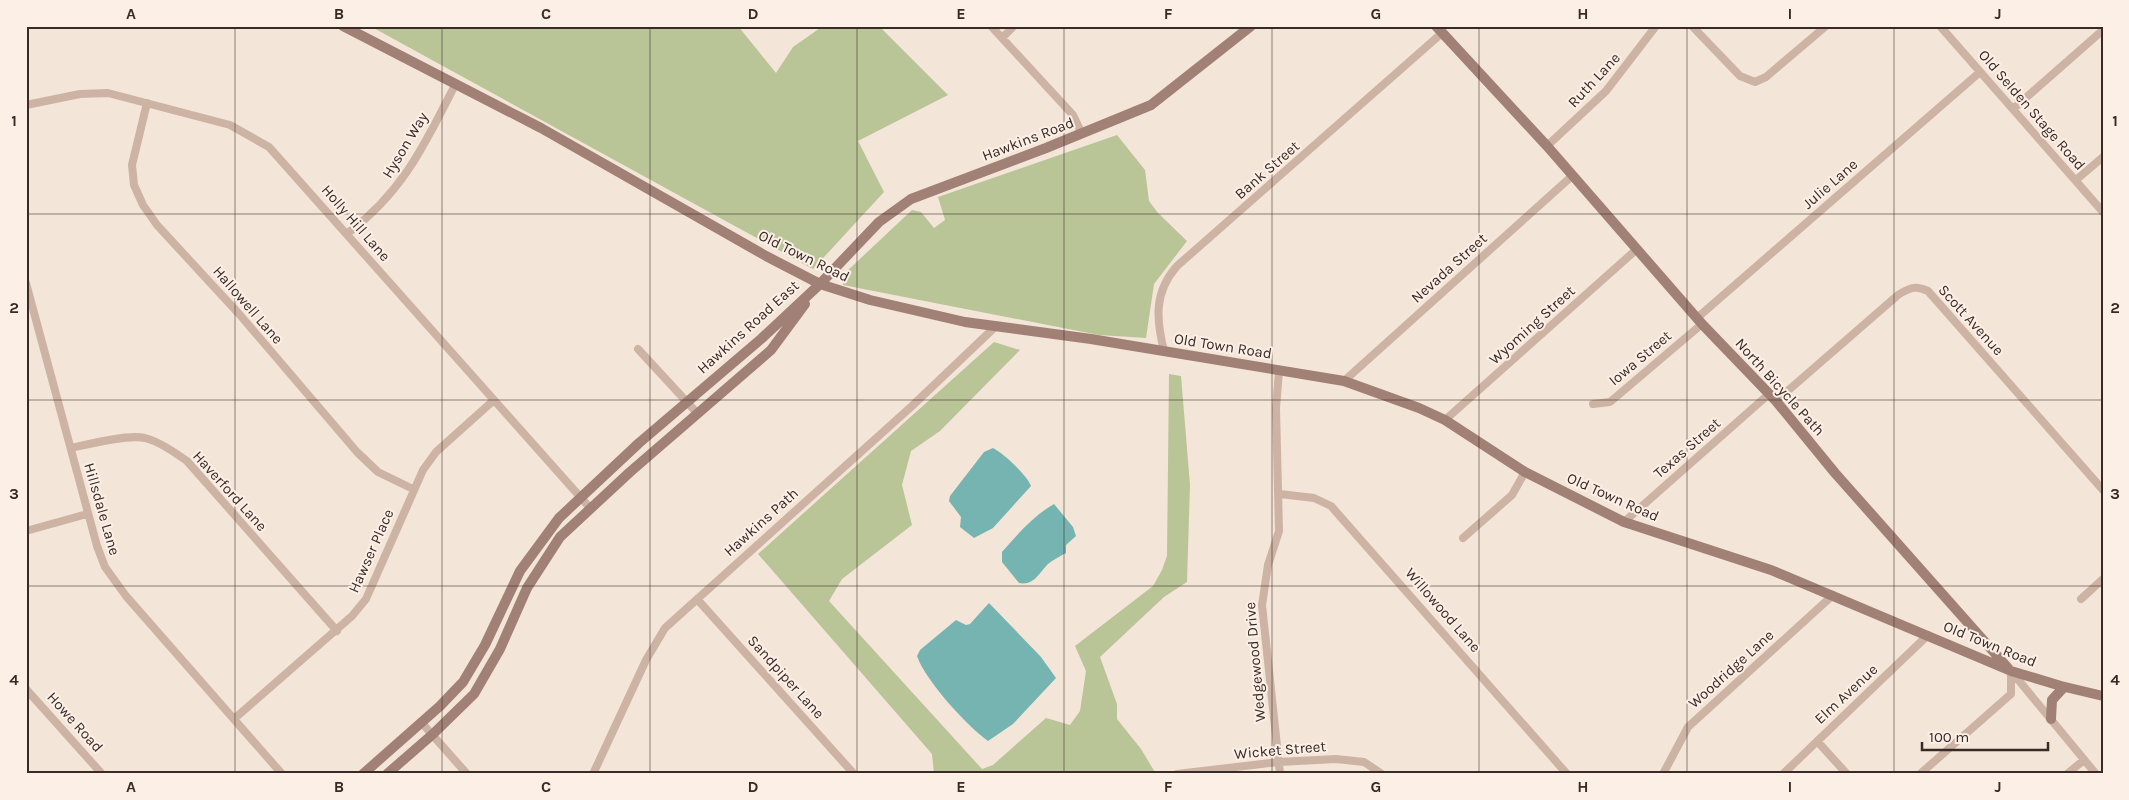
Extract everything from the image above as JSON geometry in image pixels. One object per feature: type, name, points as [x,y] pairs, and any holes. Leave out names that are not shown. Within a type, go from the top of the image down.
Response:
[{"type":"street","name":"Old Town Road","points":[[343,26],[541,128],[766,256],[820,284],[870,300],[995,327],[1344,381],[1419,408],[1445,420],[1524,472],[1624,522],[1770,570],[2011,670],[2064,687],[2103,696]]},
{"type":"street","points":[[991,26],[1073,115],[1082,134]]},
{"type":"street","points":[[1002,38],[1014,26]]},
{"type":"street","name":"Hawkins Road","points":[[820,284],[879,222],[911,199],[1082,134],[1151,104],[1251,26]]},
{"type":"street","name":"Ruth Lane","points":[[1547,146],[1613,85],[1656,26]]},
{"type":"street","points":[[1692,26],[1740,76],[1755,82],[1766,76],[1826,26]]},
{"type":"street","name":"Old Selden Stage Road","points":[[1940,26],[2103,212]]},
{"type":"street","name":"North Bicycle Path","points":[[1439,30],[1547,146],[1700,321],[1772,398],[1835,473],[2011,670],[2096,774]]},
{"type":"street","name":"Bank Street","points":[[1164,352],[1159,310],[1160,291],[1167,277],[1439,30]]},
{"type":"street","points":[[2013,109],[2103,30]]},
{"type":"street","name":"Julie Lane","points":[[1700,321],[1980,72]]},
{"type":"street","name":"Hyson Way","points":[[348,233],[366,220],[402,181],[455,85]]},
{"type":"street","name":"Holly Hill Lane","points":[[26,105],[80,94],[108,93],[208,118],[251,135],[269,146],[590,508]]},
{"type":"street","name":"Hallowell Lane","points":[[146,103],[132,165],[134,185],[143,205],[157,225],[240,315],[357,452],[378,472],[413,489]]},
{"type":"street","points":[[2076,180],[2103,157]]},
{"type":"street","name":"Nevada Street","points":[[1344,381],[1572,176]]},
{"type":"street","name":"Wyoming Street","points":[[1445,420],[1637,249]]},
{"type":"street","name":"Hillsdale Lane","points":[[26,283],[88,514],[105,567],[126,596],[282,774]]},
{"type":"street","name":"Hawkins Road East","points":[[364,774],[463,682],[477,660],[529,556],[548,531],[580,497],[686,402],[761,339],[820,284]]},
{"type":"street","name":"Hawkins Road East","points":[[388,774],[474,694],[500,648],[527,588],[560,537],[590,508],[772,350],[820,284]]},
{"type":"street","name":"Scott Avenue","points":[[1772,398],[1898,295],[1908,288],[1919,287],[1928,292],[2103,490]]},
{"type":"street","name":"Iowa Street","points":[[1593,404],[1610,402],[1700,321]]},
{"type":"street","name":"Hawkins Path","points":[[593,774],[646,660],[665,628],[912,406],[995,327]]},
{"type":"street","points":[[638,348],[698,414]]},
{"type":"street","name":"Wedgewood Drive","points":[[1278,370],[1276,408],[1280,494],[1279,531],[1268,564],[1262,605],[1280,774]]},
{"type":"street","name":"Texas Street","points":[[1624,522],[1772,398]]},
{"type":"street","name":"Hawser Place","points":[[234,719],[337,631],[366,599],[423,470],[436,452],[494,400]]},
{"type":"street","name":"Haverford Lane","points":[[71,448],[135,436],[146,438],[167,447],[187,461],[337,631]]},
{"type":"street","points":[[1463,538],[1512,495],[1524,472]]},
{"type":"street","name":"Willowood Lane","points":[[1280,494],[1314,498],[1331,506],[1567,774]]},
{"type":"street","points":[[26,531],[88,514]]},
{"type":"street","points":[[2081,599],[2103,579]]},
{"type":"street","name":"Woodridge Lane","points":[[1663,774],[1688,727],[1833,595]]},
{"type":"street","name":"Sandpiper Lane","points":[[697,599],[854,774]]},
{"type":"street","points":[[1962,649],[1974,640],[1976,632]]},
{"type":"street","name":"Elm Avenue","points":[[1783,774],[1928,635]]},
{"type":"street","points":[[1920,774],[2011,694],[2011,670]]},
{"type":"street","points":[[2051,719],[2052,700],[2064,687]]},
{"type":"street","name":"Howe Road","points":[[26,689],[102,774]]},
{"type":"street","points":[[421,722],[467,774]]},
{"type":"street","points":[[1817,740],[1847,774]]},
{"type":"street","name":"Wicket Street","points":[[1177,774],[1279,762],[1352,759],[1364,762],[1382,774]]},
{"type":"street","points":[[2067,774],[2084,760]]},
{"type":"green space","points":[[370,26],[738,26],[776,73],[793,47],[823,26],[879,26],[948,95],[858,141],[884,192],[813,269]]},
{"type":"green space","points":[[1117,135],[1145,170],[1149,201],[1158,213],[1187,241],[1154,284],[1146,338],[1099,335],[843,285],[845,273],[912,210],[921,212],[934,228],[945,220],[938,197]]},
{"type":"green space","points":[[994,342],[1020,350],[940,431],[911,451],[902,485],[912,525],[842,579],[829,601],[982,769],[993,765],[1046,718],[1070,725],[1080,711],[1086,671],[1075,646],[1153,586],[1167,556],[1169,374],[1181,376],[1190,485],[1187,582],[1164,597],[1100,657],[1117,704],[1117,719],[1141,749],[1156,774],[934,774],[932,754],[758,554]]},
{"type":"water","points":[[993,448],[1025,476],[1031,486],[993,528],[974,538],[960,527],[961,517],[949,501],[950,496],[984,452]]},
{"type":"water","points":[[1054,504],[1073,527],[1076,536],[1066,545],[1066,553],[1048,564],[1036,578],[1029,583],[1019,583],[1002,562],[1002,552],[1033,520]]},
{"type":"water","points":[[989,603],[1041,657],[1056,678],[1013,724],[988,741],[969,725],[937,689],[921,666],[917,656],[920,650],[956,620],[966,625],[970,624]]}]
